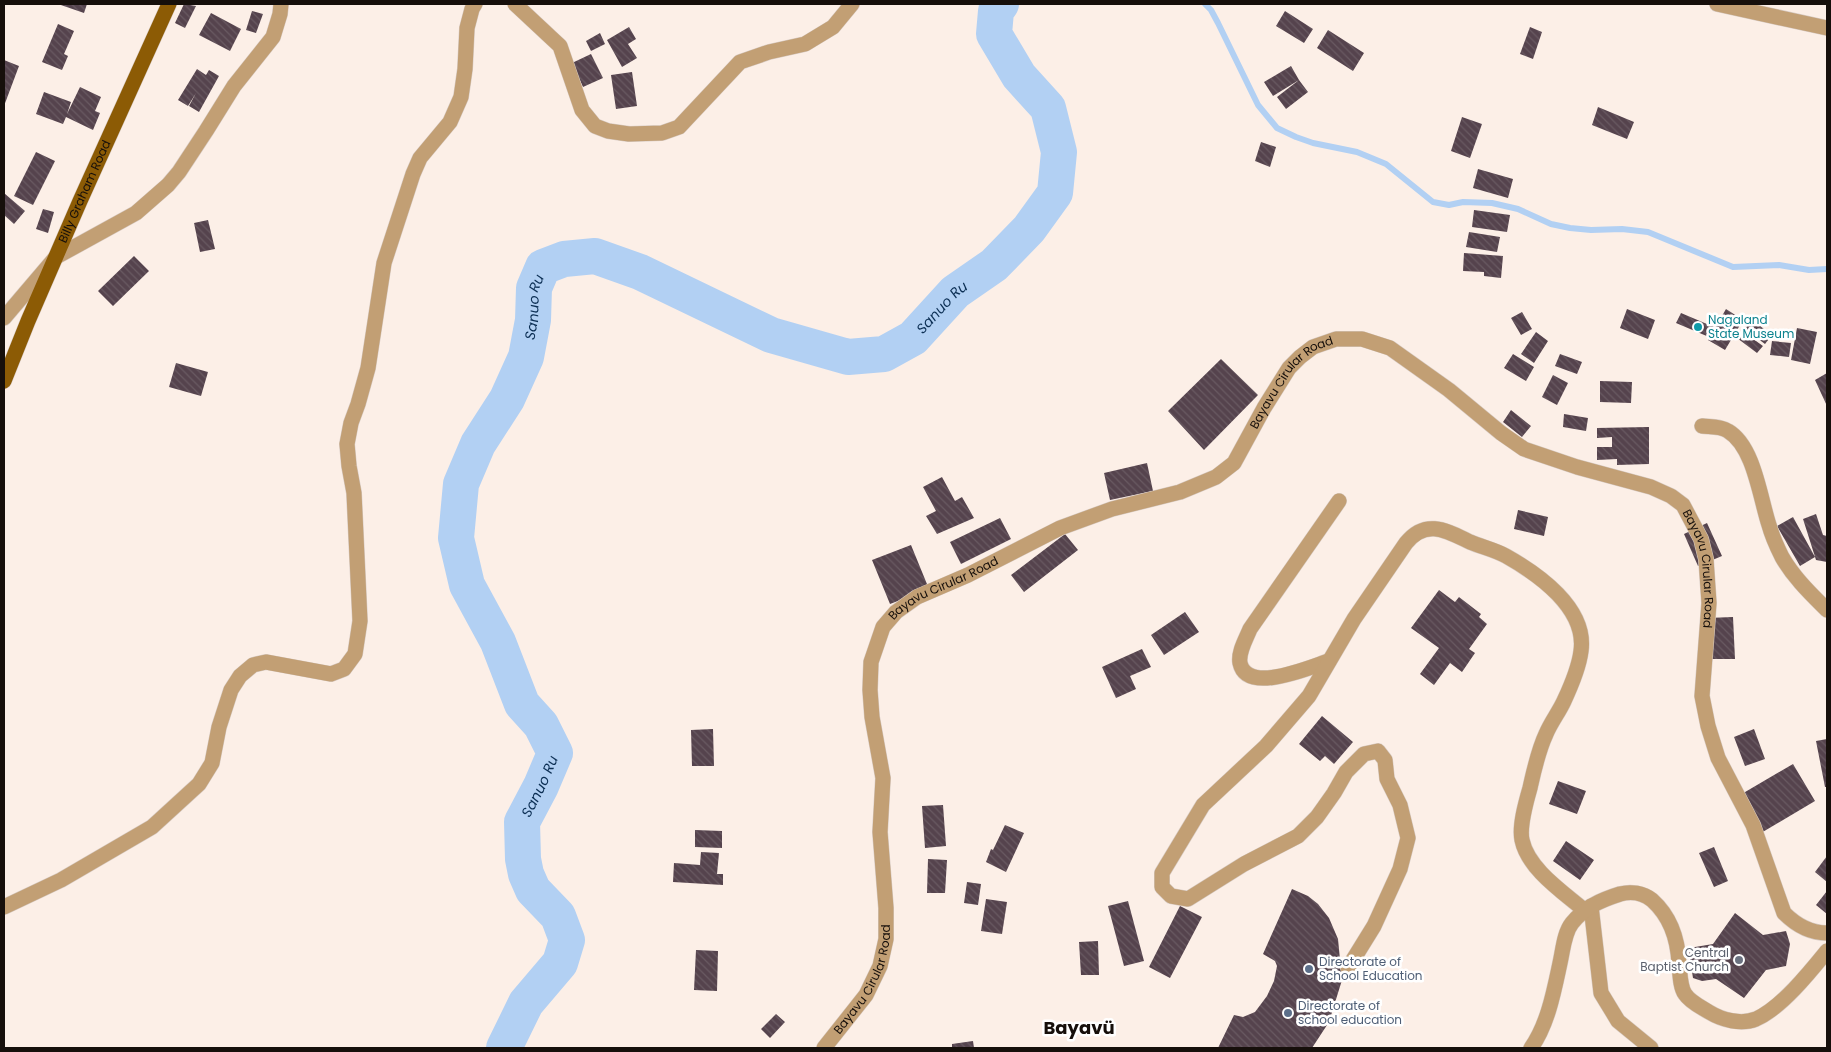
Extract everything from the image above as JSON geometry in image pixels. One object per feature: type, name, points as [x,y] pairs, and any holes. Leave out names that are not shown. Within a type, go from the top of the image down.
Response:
[{"type":"main road","name":"Billy Graham Road","points":[[4,381],[56,257],[169,4]]},
{"type":"street","points":[[4,318],[56,257],[136,214],[168,185],[179,172],[234,86],[273,37],[281,4]]},
{"type":"street","points":[[4,907],[61,880],[152,827],[199,784],[212,763],[219,727],[231,690],[240,676],[253,665],[266,662],[331,674],[344,669],[355,654],[360,621],[354,493],[349,466],[348,444],[351,423],[368,368],[384,263],[420,158],[450,122],[461,97],[466,69],[467,28],[475,4]]},
{"type":"street","points":[[515,4],[560,46],[582,110],[595,126],[608,131],[629,134],[662,133],[679,127],[699,108],[740,62],[769,52],[805,44],[833,27],[852,4]]},
{"type":"street","points":[[1718,4],[1827,28]]},
{"type":"street","name":"Bayavu Cirular Road","points":[[824,1048],[866,995],[880,966],[886,939],[886,908],[880,832],[883,778],[872,716],[870,690],[870,662],[883,627],[896,612],[917,597],[968,575],[1060,528],[1112,509],[1180,492],[1216,477],[1234,462],[1272,394],[1289,368],[1313,347],[1336,339],[1362,339],[1390,348],[1524,449],[1577,467],[1651,487],[1671,496],[1683,505],[1701,539],[1706,559],[1709,603],[1702,696],[1708,726],[1718,758],[1753,825],[1784,913],[1793,922],[1804,928],[1817,933],[1827,934]]},
{"type":"street","points":[[1702,426],[1727,430],[1735,436],[1748,455],[1769,527],[1782,556],[1791,572],[1827,610]]},
{"type":"street","points":[[1329,661],[1290,674],[1266,679],[1255,678],[1246,673],[1240,663],[1241,652],[1250,629],[1339,501]]},
{"type":"street","points":[[1348,968],[1374,926],[1400,869],[1408,838],[1400,805],[1387,779],[1384,760],[1378,751],[1364,754],[1346,772],[1334,793],[1317,816],[1298,836],[1244,864],[1188,899],[1171,896],[1162,887],[1162,873],[1203,805],[1266,746],[1309,696],[1354,619],[1414,533],[1426,529],[1445,530],[1504,555],[1537,575],[1575,616],[1580,629],[1582,650],[1575,674],[1546,734],[1532,775],[1525,808],[1522,839],[1528,855],[1545,877],[1587,908],[1601,993],[1618,1021],[1651,1048]]},
{"type":"street","points":[[1531,1048],[1539,1037],[1552,1002],[1566,937],[1571,925],[1587,908],[1602,900],[1626,892],[1645,894],[1657,904],[1673,929],[1684,993],[1694,1003],[1732,1022],[1755,1020],[1770,1010],[1807,977],[1827,951]]},
{"type":"building","points":[[58,4],[87,4],[84,13]]},
{"type":"building","points":[[184,4],[196,6],[185,28],[175,23]]},
{"type":"building","points":[[252,11],[263,14],[256,33],[246,30]]},
{"type":"building","points":[[1285,11],[1313,29],[1304,43],[1276,26]]},
{"type":"building","points":[[211,13],[241,29],[230,51],[199,35]]},
{"type":"building","points":[[58,24],[74,31],[64,54],[68,56],[62,70],[42,62]]},
{"type":"building","points":[[629,27],[636,39],[628,44],[637,58],[622,67],[607,40]]},
{"type":"building","points":[[1530,27],[1542,32],[1533,59],[1520,54]]},
{"type":"building","points":[[1328,30],[1364,53],[1353,71],[1317,48]]},
{"type":"building","points":[[600,33],[605,44],[591,51],[586,41]]},
{"type":"building","points":[[591,54],[603,78],[583,87],[572,63]]},
{"type":"building","points":[[4,60],[19,66],[4,106]]},
{"type":"building","points":[[1291,66],[1299,80],[1273,96],[1264,82]]},
{"type":"building","points":[[197,69],[206,75],[209,70],[219,76],[199,112],[189,106],[196,93],[188,106],[178,100]]},
{"type":"building","points":[[632,72],[637,106],[616,109],[611,75]]},
{"type":"building","points":[[1299,80],[1308,92],[1286,109],[1277,97]]},
{"type":"building","points":[[80,87],[101,97],[95,111],[100,113],[93,130],[66,117],[63,124],[36,114],[44,92],[71,102],[67,114]]},
{"type":"building","points":[[1598,107],[1634,122],[1627,139],[1592,125]]},
{"type":"building","points":[[1462,117],[1482,124],[1470,158],[1451,151]]},
{"type":"building","points":[[1261,142],[1276,147],[1270,167],[1255,161]]},
{"type":"building","points":[[36,152],[55,161],[33,205],[14,196]]},
{"type":"building","points":[[1478,169],[1513,179],[1508,198],[1473,188]]},
{"type":"building","points":[[4,193],[25,211],[14,224],[4,215]]},
{"type":"building","points":[[43,209],[54,212],[48,233],[36,229]]},
{"type":"building","points":[[1474,210],[1510,215],[1507,232],[1472,227]]},
{"type":"building","points":[[208,220],[215,249],[200,252],[194,223]]},
{"type":"building","points":[[1469,232],[1500,237],[1497,252],[1466,247]]},
{"type":"building","points":[[1464,253],[1503,256],[1501,278],[1484,276],[1484,272],[1463,271]]},
{"type":"building","points":[[134,256],[149,271],[113,306],[98,291]]},
{"type":"building","points":[[1627,309],[1655,320],[1648,339],[1620,328]]},
{"type":"building","points":[[1726,309],[1743,320],[1725,350],[1708,340]]},
{"type":"building","points":[[1522,312],[1532,329],[1521,335],[1511,318]]},
{"type":"building","points":[[1681,313],[1714,327],[1709,337],[1676,323]]},
{"type":"building","points":[[1752,320],[1772,335],[1765,344],[1745,329]]},
{"type":"building","points":[[1797,328],[1817,332],[1810,364],[1791,360]]},
{"type":"building","points":[[1742,331],[1763,346],[1757,353],[1737,338]]},
{"type":"building","points":[[1536,332],[1548,341],[1534,363],[1521,354]]},
{"type":"building","points":[[1772,341],[1791,343],[1789,357],[1770,355]]},
{"type":"building","points":[[1513,354],[1534,367],[1526,381],[1504,368]]},
{"type":"building","points":[[1560,354],[1582,362],[1577,374],[1555,366]]},
{"type":"building","points":[[1221,359],[1258,395],[1204,450],[1168,411]]},
{"type":"building","points":[[176,363],[208,372],[201,396],[169,387]]},
{"type":"building","points":[[1827,373],[1827,406],[1815,380]]},
{"type":"building","points":[[1553,375],[1568,383],[1557,405],[1542,397]]},
{"type":"building","points":[[1600,381],[1632,382],[1631,403],[1600,402]]},
{"type":"building","points":[[1511,410],[1531,426],[1522,437],[1503,422]]},
{"type":"building","points":[[1564,414],[1588,418],[1586,431],[1563,427]]},
{"type":"building","points":[[1649,427],[1649,464],[1617,465],[1617,459],[1597,460],[1597,447],[1612,447],[1612,437],[1597,438],[1597,428]]},
{"type":"building","points":[[1147,463],[1153,491],[1110,500],[1104,473]]},
{"type":"building","points":[[942,477],[955,501],[962,497],[974,518],[937,534],[926,516],[936,511],[923,487]]},
{"type":"building","points":[[1518,510],[1548,517],[1544,536],[1514,529]]},
{"type":"building","points":[[1816,514],[1823,535],[1827,536],[1827,562],[1816,560],[1803,519]]},
{"type":"building","points":[[1793,517],[1815,557],[1800,566],[1777,526]]},
{"type":"building","points":[[1000,518],[1011,539],[961,564],[950,542]]},
{"type":"building","points":[[1707,523],[1722,556],[1698,566],[1684,534]]},
{"type":"building","points":[[1065,534],[1078,550],[1024,592],[1011,575]]},
{"type":"building","points":[[911,545],[929,589],[890,604],[872,560]]},
{"type":"building","points":[[1439,590],[1455,602],[1459,597],[1481,614],[1479,617],[1487,624],[1469,649],[1475,653],[1462,672],[1450,663],[1434,685],[1420,674],[1439,648],[1411,628]]},
{"type":"building","points":[[1185,612],[1199,632],[1164,655],[1151,635]]},
{"type":"building","points":[[1733,617],[1735,659],[1709,659],[1707,618]]},
{"type":"building","points":[[1142,649],[1151,667],[1130,676],[1136,689],[1116,698],[1102,667]]},
{"type":"building","points":[[1322,716],[1353,742],[1334,764],[1325,756],[1320,761],[1299,744]]},
{"type":"building","points":[[713,729],[714,766],[692,766],[691,730]]},
{"type":"building","points":[[1754,729],[1765,759],[1745,766],[1734,737]]},
{"type":"building","points":[[1827,739],[1827,787],[1825,787],[1816,741]]},
{"type":"building","points":[[1793,764],[1815,801],[1761,833],[1740,795]]},
{"type":"building","points":[[1558,781],[1586,791],[1577,814],[1549,804]]},
{"type":"building","points":[[943,805],[946,846],[925,848],[922,806]]},
{"type":"building","points":[[1005,825],[1024,833],[1006,872],[986,862]]},
{"type":"building","points":[[695,830],[722,831],[722,848],[695,847]]},
{"type":"building","points":[[1566,841],[1594,860],[1580,880],[1553,861]]},
{"type":"building","points":[[1714,847],[1728,881],[1714,887],[1699,853]]},
{"type":"building","points":[[701,852],[719,853],[717,874],[723,874],[723,885],[673,882],[674,863],[700,865]]},
{"type":"building","points":[[1827,856],[1827,882],[1815,872]]},
{"type":"building","points":[[928,859],[947,860],[945,893],[927,893]]},
{"type":"building","points":[[967,882],[981,884],[978,905],[964,903]]},
{"type":"building","name":"Directorate of School Education","points":[[1292,889],[1308,896],[1318,904],[1329,918],[1338,939],[1342,980],[1329,1022],[1312,1048],[1218,1048],[1234,1015],[1243,1017],[1255,1012],[1267,996],[1274,981],[1277,966],[1275,961],[1263,954]]},
{"type":"building","points":[[1827,891],[1827,914],[1816,905]]},
{"type":"building","points":[[986,899],[1007,902],[1002,934],[981,931]]},
{"type":"building","points":[[1128,901],[1144,961],[1124,966],[1108,906]]},
{"type":"building","points":[[1180,906],[1202,917],[1170,978],[1149,967]]},
{"type":"building","name":"Central Baptist Church","points":[[1735,913],[1763,935],[1786,931],[1790,944],[1786,966],[1766,970],[1744,998],[1716,979],[1702,981],[1693,978],[1689,953],[1695,947],[1713,944]]},
{"type":"building","points":[[1098,941],[1099,975],[1081,975],[1079,942]]},
{"type":"building","points":[[696,950],[718,951],[717,991],[694,990]]},
{"type":"building","points":[[776,1014],[785,1022],[770,1038],[761,1029]]},
{"type":"building","points":[[973,1041],[974,1048],[952,1048],[952,1044]]},
{"type":"waterway","name":"Sanuo Ru","points":[[504,1048],[526,1003],[560,963],[567,940],[558,916],[533,890],[526,874],[523,859],[522,822],[541,786],[555,753],[541,725],[522,704],[498,642],[467,585],[456,538],[461,484],[478,444],[507,399],[526,357],[533,320],[534,288],[543,267],[564,259],[595,256],[640,272],[771,335],[848,357],[884,354],[913,338],[955,292],[994,265],[1029,229],[1055,193],[1059,152],[1048,108],[1019,76],[994,34],[996,11],[1001,4]]},
{"type":"waterway","points":[[1205,4],[1211,10],[1218,23],[1258,105],[1277,128],[1313,143],[1357,152],[1386,164],[1433,202],[1449,205],[1463,202],[1492,203],[1518,209],[1551,224],[1570,228],[1591,230],[1622,229],[1648,232],[1733,267],[1779,265],[1809,270],[1827,269]]},
{"type":"place","name":"Nagaland State Museum","points":[[1698,327]]},
{"type":"place","name":"Central Baptist Church","points":[[1739,960]]},
{"type":"place","name":"Directorate of School Education","points":[[1309,969]]},
{"type":"place","name":"Directorate of school education","points":[[1288,1013]]},
{"type":"district","name":"Bayavü","points":[[1079,1028]]}]
